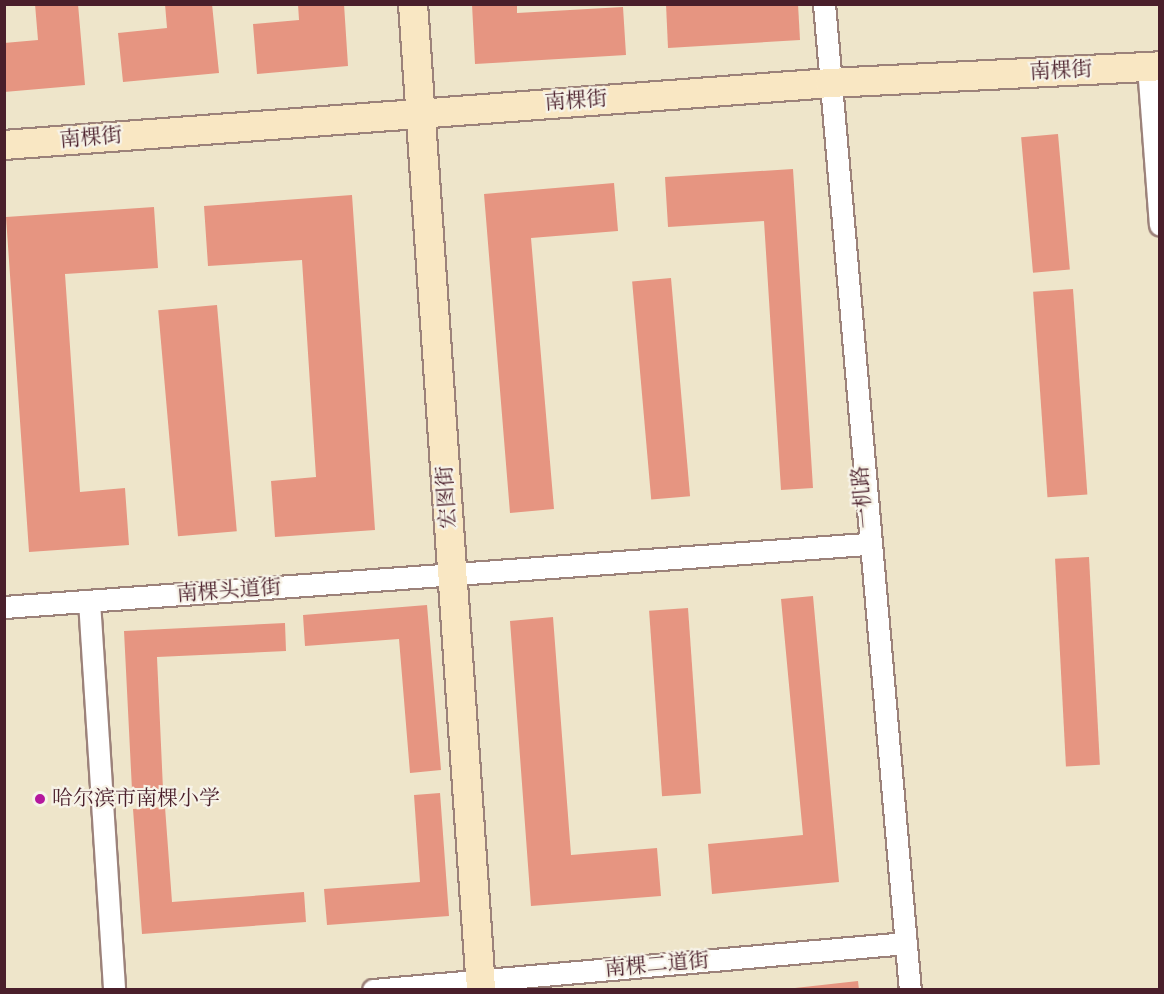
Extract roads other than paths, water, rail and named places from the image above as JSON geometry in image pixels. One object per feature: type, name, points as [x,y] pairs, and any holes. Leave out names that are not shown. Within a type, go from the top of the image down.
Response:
[{"type":"street","name":"宏图街","points":[[413,4],[481,985]]},
{"type":"street","name":"一机路","points":[[824,4],[867,544],[910,990]]},
{"type":"street","name":"南棵街","points":[[4,145],[830,82],[1154,66]]},
{"type":"street","points":[[1154,66],[1160,225]]},
{"type":"street","name":"南棵头道街","points":[[4,607],[867,544]]},
{"type":"street","points":[[89,601],[114,990]]},
{"type":"street","name":"南棵二道街","points":[[373,990],[481,985],[906,943]]},
{"type":"place","name":"哈尔滨市南棵小学","points":[[40,799]]}]
